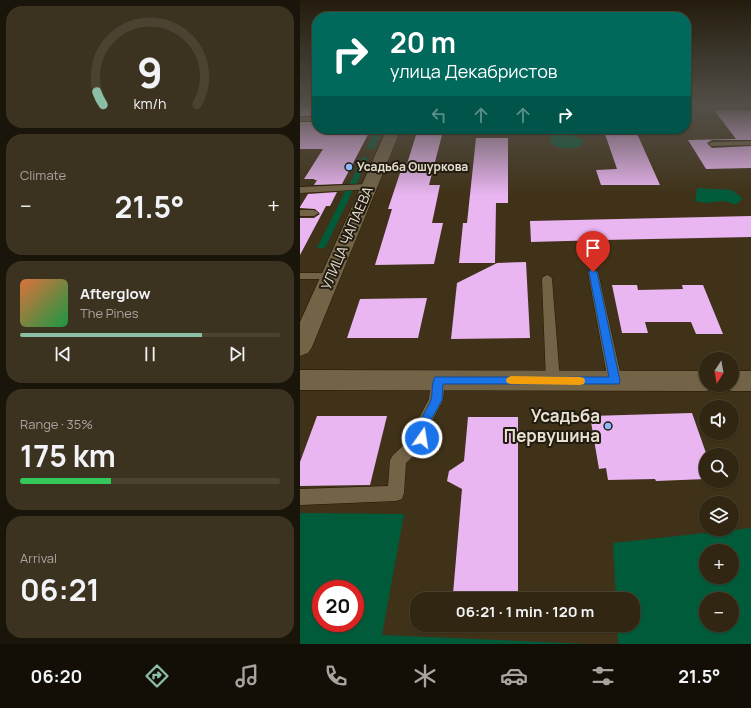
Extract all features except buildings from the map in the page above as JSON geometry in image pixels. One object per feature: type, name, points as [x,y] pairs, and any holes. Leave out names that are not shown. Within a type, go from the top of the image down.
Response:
[{"type":"main road","name":"УЛИЦА ЧАПАЕВА","points":[[300,347],[391,136]]},
{"type":"main road","points":[[300,380],[699,381]]},
{"type":"main road","points":[[739,381],[751,381]]},
{"type":"lane","points":[[712,144],[751,143]]},
{"type":"lane","points":[[300,190],[369,187]]},
{"type":"lane","points":[[300,213],[314,213]]},
{"type":"lane","points":[[593,272],[615,381]]},
{"type":"lane","points":[[300,276],[330,276]]},
{"type":"lane","points":[[547,280],[554,381]]},
{"type":"lane","points":[[300,497],[396,493],[398,460],[422,438],[426,418],[436,400],[438,380]]},
{"type":"green space","points":[[372,136],[380,136],[374,149],[366,149]]},
{"type":"green space","points":[[550,136],[574,136],[582,139],[584,144],[568,148],[551,144]]},
{"type":"green space","points":[[363,156],[368,159],[356,185],[349,185]]},
{"type":"green space","points":[[697,188],[733,190],[743,198],[737,204],[724,201],[705,203],[695,201]]},
{"type":"green space","points":[[346,190],[353,190],[325,248],[317,248]]},
{"type":"green space","points":[[300,513],[404,514],[382,635],[588,644],[300,644]]},
{"type":"green space","points":[[751,528],[751,644],[618,644],[617,632],[640,632],[640,592],[616,592],[613,543],[699,534],[699,536],[739,536],[739,529]]},
{"type":"slow traffic","points":[[511,380],[580,381]]},
{"type":"place","name":"Усадьба Ошуркова","points":[[349,167]]},
{"type":"place","name":"Усадьба Первушина","points":[[608,426]]},
{"type":"route","points":[[422,438],[426,418],[436,400],[438,380],[615,381],[609,345],[593,272]]}]
